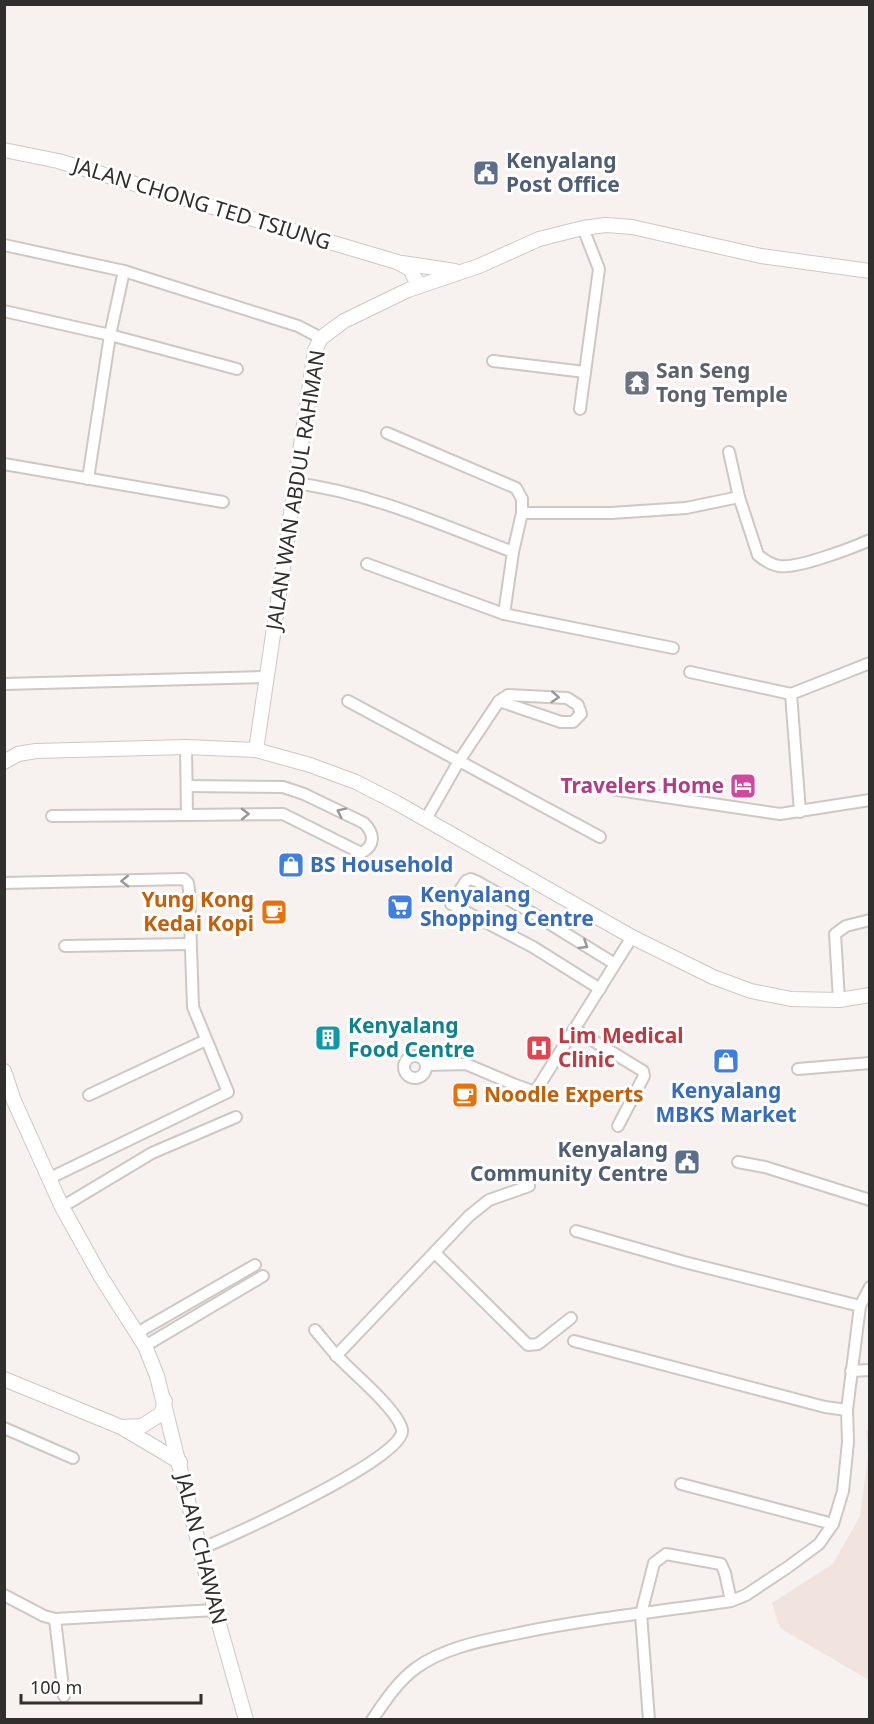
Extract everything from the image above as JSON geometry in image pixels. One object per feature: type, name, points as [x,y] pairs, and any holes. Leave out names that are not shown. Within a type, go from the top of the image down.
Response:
[{"type":"street","name":"JALAN CHONG TED TSIUNG","points":[[4,150],[58,161],[397,262],[459,272]]},
{"type":"street","name":"JALAN WAN ABDUL RAHMAN","points":[[256,750],[315,351],[321,338],[352,316],[413,288],[479,266],[539,239],[606,225],[632,226],[761,256],[870,271]]},
{"type":"street","points":[[580,409],[599,269],[583,228]]},
{"type":"street","points":[[4,245],[124,271],[298,326],[321,338]]},
{"type":"street","points":[[397,262],[413,288]]},
{"type":"street","points":[[88,479],[110,335],[124,271]]},
{"type":"street","points":[[4,311],[110,335],[237,369]]},
{"type":"street","points":[[493,362],[585,372]]},
{"type":"street","points":[[387,433],[516,488],[522,499],[522,513],[513,552],[504,614]]},
{"type":"street","points":[[729,452],[739,497],[759,555],[764,560],[778,566],[791,567],[870,540]]},
{"type":"street","points":[[4,464],[223,502]]},
{"type":"street","points":[[296,483],[329,487],[372,498],[513,552]]},
{"type":"street","points":[[522,513],[611,513],[686,508],[739,497]]},
{"type":"street","points":[[366,564],[504,614],[673,648]]},
{"type":"street","points":[[690,672],[791,693],[870,663]]},
{"type":"street","points":[[4,684],[267,677]]},
{"type":"street","points":[[791,693],[800,812]]},
{"type":"street","points":[[426,819],[459,761],[499,701],[508,695],[567,698],[578,705],[581,714],[573,722],[561,722],[499,701]]},
{"type":"street","points":[[348,701],[600,837]]},
{"type":"street","points":[[186,747],[187,815]]},
{"type":"street","points":[[4,762],[18,754],[36,751],[186,747],[256,750],[310,765],[356,782],[695,969],[751,991],[791,999],[839,1000],[870,995]]},
{"type":"street","points":[[52,816],[284,814],[361,853],[372,840],[371,831],[364,823],[295,790],[272,787],[187,786]]},
{"type":"street","points":[[611,789],[780,814],[870,800]]},
{"type":"street","points":[[4,883],[184,879],[188,883],[189,890],[193,1007],[228,1092],[50,1178]]},
{"type":"street","points":[[600,989],[532,947],[451,904],[466,881],[471,879],[534,914],[615,964]]},
{"type":"street","points":[[839,1000],[835,934],[846,926],[870,920]]},
{"type":"street","points":[[426,1065],[466,1064],[535,1092],[632,936]]},
{"type":"street","points":[[65,946],[190,944]]},
{"type":"street","points":[[574,1029],[643,1071],[644,1076],[618,1126]]},
{"type":"street","points":[[90,1095],[206,1040]]},
{"type":"street","points":[[798,1069],[870,1063]]},
{"type":"street","points":[[5,1077],[63,1207],[101,1277],[145,1346],[158,1376],[180,1462]]},
{"type":"street","points":[[63,1207],[152,1153],[236,1117]]},
{"type":"street","points":[[738,1162],[765,1167],[870,1200]]},
{"type":"street","points":[[336,1356],[469,1216],[489,1200],[529,1186]]},
{"type":"street","points":[[576,1231],[684,1262],[860,1306]]},
{"type":"street","points":[[435,1253],[528,1346],[538,1344],[571,1318]]},
{"type":"street","points":[[137,1333],[255,1265]]},
{"type":"street","points":[[145,1346],[263,1276]]},
{"type":"street","points":[[372,1719],[399,1683],[417,1667],[446,1653],[482,1641],[541,1628],[731,1601],[746,1595],[819,1544],[833,1524],[843,1491],[851,1371],[860,1306],[870,1287]]},
{"type":"street","points":[[200,1549],[267,1520],[359,1471],[398,1442],[402,1435],[402,1427],[386,1405],[336,1356],[315,1330]]},
{"type":"street","points":[[574,1341],[825,1407],[847,1410]]},
{"type":"street","points":[[851,1371],[870,1370]]},
{"type":"street","name":"JALAN CHAWAN","points":[[4,1379],[121,1427],[180,1462],[215,1610],[246,1719]]},
{"type":"street","points":[[121,1427],[142,1426],[161,1414],[165,1401]]},
{"type":"street","points":[[4,1428],[73,1458]]},
{"type":"street","points":[[681,1484],[833,1524]]},
{"type":"street","points":[[649,1719],[641,1614],[654,1563],[666,1554],[721,1564],[731,1601]]},
{"type":"street","points":[[4,1595],[45,1616],[55,1618],[215,1610]]},
{"type":"street","points":[[55,1618],[64,1696]]},
{"type":"shaded area","points":[[866,1430],[870,1430],[869,1680],[780,1628],[772,1603],[833,1564],[860,1516],[868,1456]]},
{"type":"place","name":"Kenyalang Post Office","points":[[486,173]]},
{"type":"place","name":"San Seng Tong Temple","points":[[637,383]]},
{"type":"place","name":"Travelers Home","points":[[743,786]]},
{"type":"place","name":"BS Household","points":[[291,865]]},
{"type":"place","name":"Kenyalang Shopping Centre","points":[[400,907]]},
{"type":"place","name":"Yung Kong Kedai Kopi","points":[[274,912]]},
{"type":"place","name":"Kenyalang Food Centre","points":[[328,1038]]},
{"type":"place","name":"Lim Medical Clinic","points":[[539,1048]]},
{"type":"place","name":"Kenyalang MBKS Market","points":[[726,1061]]},
{"type":"place","name":"Noodle Experts","points":[[465,1095]]},
{"type":"place","name":"Kenyalang Community Centre","points":[[687,1162]]}]
